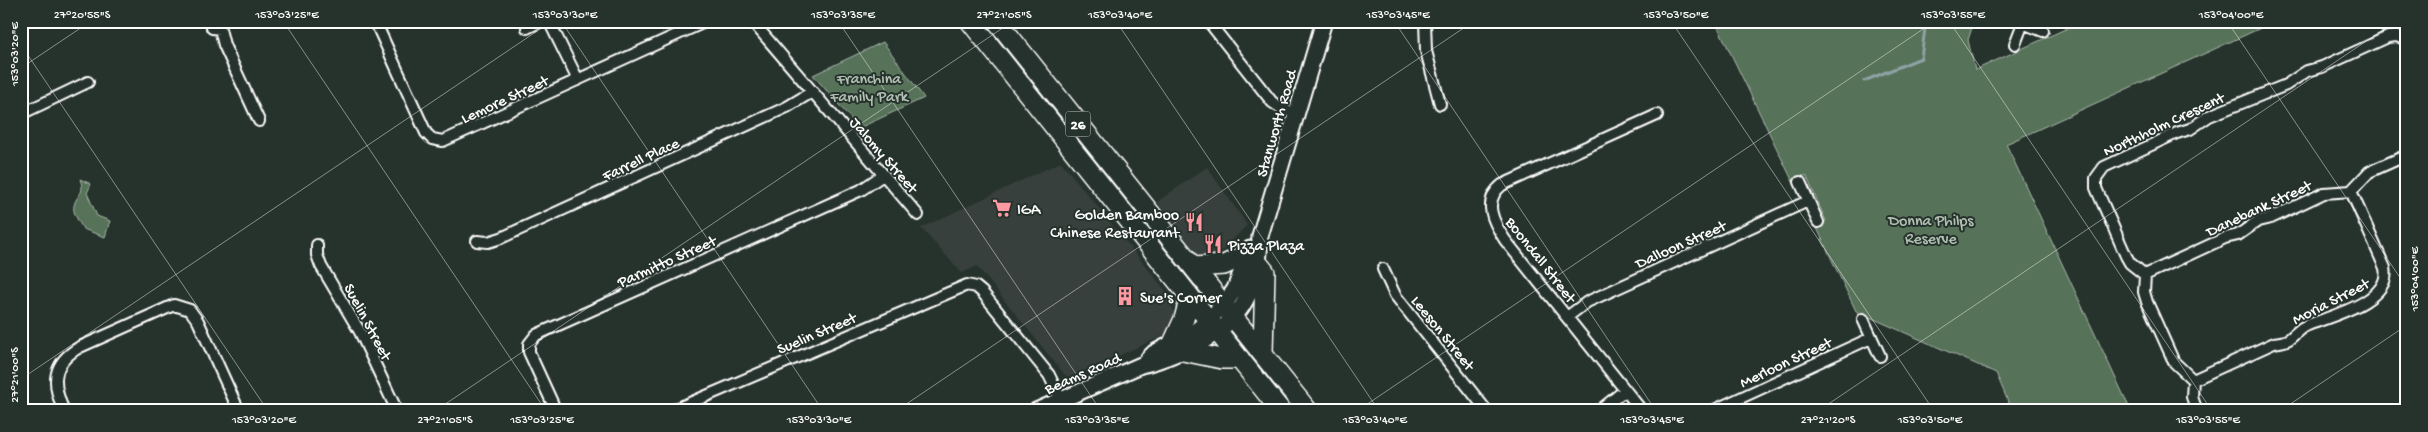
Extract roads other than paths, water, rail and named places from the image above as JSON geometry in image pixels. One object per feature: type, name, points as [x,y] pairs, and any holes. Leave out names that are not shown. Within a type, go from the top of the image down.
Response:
[{"type":"highway","name":"26","points":[[970,21],[1281,411]]},
{"type":"highway","name":"26","points":[[997,21],[1308,411]]},
{"type":"highway","points":[[1194,268],[1224,265],[1252,258],[1265,272],[1263,353]]},
{"type":"highway","points":[[1190,297],[1178,347],[1222,359],[1240,359]]},
{"type":"main road","name":"Stanworth Road","points":[[1214,326],[1229,311],[1246,302],[1252,258],[1324,21]]},
{"type":"main road","name":"Beams Road","points":[[1036,411],[1141,365],[1157,362],[1214,326]]},
{"type":"street","name":"Lemore Street","points":[[375,21],[424,129],[428,136],[438,141],[451,139],[707,21]]},
{"type":"street","points":[[527,28],[542,21]]},
{"type":"street","points":[[549,21],[578,80]]},
{"type":"street","name":"Jalomy Street","points":[[752,21],[918,215]]},
{"type":"street","points":[[1208,21],[1272,102],[1282,109],[1296,114]]},
{"type":"street","points":[[1425,21],[1426,51],[1440,104]]},
{"type":"street","points":[[2015,44],[2024,22],[2043,31]]},
{"type":"street","points":[[218,26],[224,45],[259,121]]},
{"type":"street","name":"Northholm Crescent","points":[[2145,275],[2128,260],[2098,194],[2095,182],[2100,170],[2108,164],[2190,129],[2209,116],[2288,84],[2307,71],[2322,67],[2388,37],[2397,36],[2407,40]]},
{"type":"street","points":[[21,114],[88,82]]},
{"type":"street","name":"Farrell Place","points":[[477,241],[488,242],[501,238],[787,107],[812,92]]},
{"type":"street","name":"Boondall Street","points":[[1642,411],[1497,229],[1491,214],[1492,198],[1502,185],[1657,115]]},
{"type":"street","points":[[2350,191],[2369,172],[2407,155]]},
{"type":"street","name":"Parmitto Street","points":[[556,411],[530,352],[529,344],[536,334],[861,190],[884,175]]},
{"type":"street","points":[[1800,182],[1818,222]]},
{"type":"street","name":"Danebank Street","points":[[2145,275],[2225,238],[2238,235],[2258,221],[2271,218],[2324,193],[2350,191]]},
{"type":"street","name":"Moria Street","points":[[2193,380],[2274,343],[2286,340],[2306,326],[2363,302],[2381,290],[2386,280],[2385,268],[2350,191]]},
{"type":"street","name":"Dalloon Street","points":[[1567,317],[1587,302],[1808,201]]},
{"type":"street","name":"Suelin Street","points":[[317,245],[321,266],[360,332],[397,411]]},
{"type":"street","name":"Leeson Street","points":[[1383,269],[1395,295],[1487,411]]},
{"type":"street","points":[[2145,275],[2144,292],[2146,302],[2174,362],[2193,380],[2192,398],[2197,411]]},
{"type":"street","name":"Suelin Street","points":[[671,411],[967,285],[973,285],[982,292],[1050,374],[1061,400]]},
{"type":"street","points":[[64,411],[55,384],[58,369],[67,356],[80,347],[174,305],[190,310],[198,321],[239,411]]},
{"type":"street","points":[[1863,319],[1880,356]]},
{"type":"street","name":"Merloon Street","points":[[1712,411],[1871,338]]},
{"type":"street","points":[[1599,411],[1626,390]]},
{"type":"waterway","points":[[1864,81],[1921,58],[1926,21]]},
{"type":"place","name":"IGA","points":[[1002,208]]},
{"type":"place","name":"Golden Bamboo Chinese Restaurant","points":[[1194,222]]},
{"type":"place","name":"Pizza Plaza","points":[[1213,244]]},
{"type":"place","name":"Sue's Corner","points":[[1125,296]]},
{"type":"park label","name":"Franchina Family Park","points":[[869,86]]},
{"type":"park label","name":"Donna Philps Reserve","points":[[1931,228]]}]
